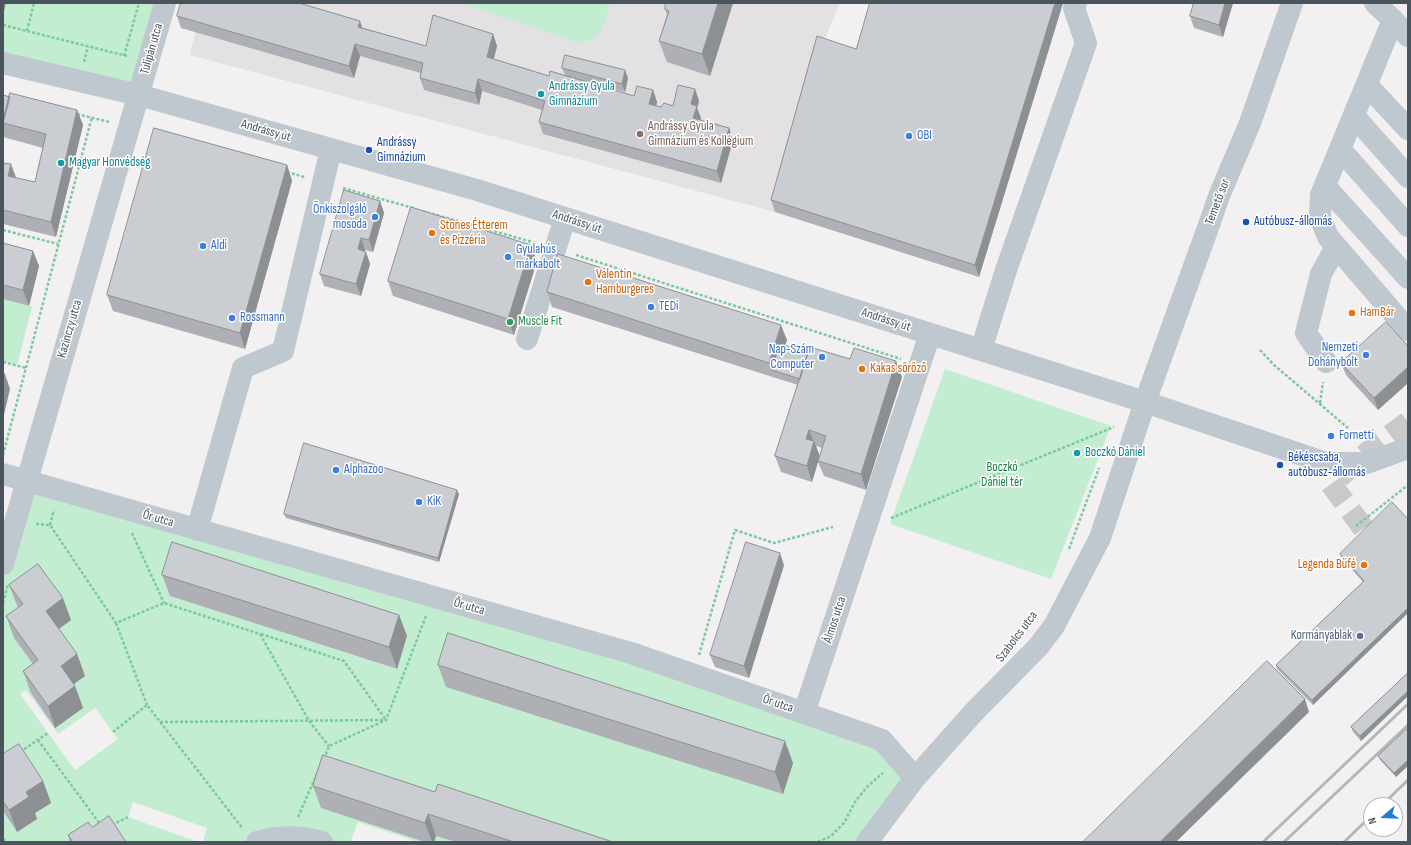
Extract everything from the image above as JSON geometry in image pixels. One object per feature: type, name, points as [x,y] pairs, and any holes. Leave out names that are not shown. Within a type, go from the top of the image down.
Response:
[{"type":"street","name":"Tulipán utca","points":[[139,95],[165,3]]},
{"type":"street","points":[[981,350],[1006,270],[1086,43],[1074,8],[1076,3]]},
{"type":"street","name":"Temető sor","points":[[1136,399],[1165,349],[1219,196],[1250,123],[1292,3]]},
{"type":"street","points":[[1375,3],[1394,20],[1408,36]]},
{"type":"street","points":[[1394,20],[1321,195],[1320,217],[1328,237],[1408,330]]},
{"type":"street","name":"Andrássy út","points":[[3,63],[139,95],[477,190],[1136,399],[1326,463],[1367,463],[1408,448]]},
{"type":"street","points":[[1367,85],[1408,130]]},
{"type":"street","name":"Kazinczy utca","points":[[3,564],[139,95]]},
{"type":"street","points":[[1354,116],[1408,177]]},
{"type":"street","points":[[197,530],[244,368],[283,351],[331,149]]},
{"type":"street","points":[[1340,149],[1408,226]]},
{"type":"street","points":[[1325,186],[1408,278]]},
{"type":"street","points":[[527,339],[564,218]]},
{"type":"street","points":[[1326,362],[1306,333],[1322,274],[1336,247]]},
{"type":"street","name":"Álmos utca","points":[[804,713],[930,334]]},
{"type":"street","name":"Szabolcs utca","points":[[866,842],[915,778],[974,712],[1038,647],[1054,626],[1100,538],[1136,399]]},
{"type":"street","name":"Őr utca","points":[[3,474],[26,482],[631,653],[882,740],[915,778]]},
{"type":"street","points":[[250,836],[267,839],[288,838],[322,842]]},
{"type":"path","points":[[27,31],[34,3]]},
{"type":"path","points":[[124,56],[139,3]]},
{"type":"path","points":[[3,25],[131,57]]},
{"type":"path","points":[[73,113],[130,127]]},
{"type":"path","points":[[3,455],[92,117]]},
{"type":"path","points":[[286,172],[413,208]]},
{"type":"path","points":[[421,210],[555,249],[920,365]]},
{"type":"path","points":[[3,230],[58,244]]},
{"type":"path","points":[[639,282],[641,276]]},
{"type":"path","points":[[1260,350],[1274,365],[1348,428]]},
{"type":"path","points":[[3,362],[26,368]]},
{"type":"path","points":[[1112,434],[1114,427],[1136,399]]},
{"type":"path","points":[[865,528],[1114,427]]},
{"type":"path","points":[[1068,550],[1101,463]]},
{"type":"path","points":[[1356,526],[1408,484]]},
{"type":"path","points":[[55,506],[50,525],[116,623],[147,705],[250,836]]},
{"type":"path","points":[[31,523],[50,525]]},
{"type":"path","points":[[130,527],[164,603]]},
{"type":"path","points":[[694,675],[734,530],[774,543],[833,527]]},
{"type":"path","points":[[116,623],[164,603],[344,661],[386,720]]},
{"type":"path","points":[[288,838],[329,746],[386,720],[427,614]]},
{"type":"path","points":[[260,634],[309,721],[329,746]]},
{"type":"path","points":[[113,732],[147,705]]},
{"type":"path","points":[[160,722],[386,720]]},
{"type":"path","points":[[15,756],[48,734]]},
{"type":"path","points":[[38,740],[104,830]]},
{"type":"path","points":[[324,759],[331,761]]},
{"type":"path","points":[[818,842],[831,836],[844,823],[856,800],[869,785],[899,760]]},
{"type":"path","points":[[110,826],[128,817]]},
{"type":"path","points":[[3,839],[6,842]]},
{"type":"shaded area","name":"Andrássy Gyula Gimnázium és Kollégium","points":[[202,3],[840,3],[821,48],[775,212],[190,55]]},
{"type":"green space","points":[[3,3],[162,3],[137,91],[3,60]]},
{"type":"green space","points":[[461,3],[610,3],[600,32],[591,40],[573,41]]},
{"type":"green space","points":[[3,299],[32,307],[17,365],[3,361]]},
{"type":"green space","name":"Boczkó Dániel tér","points":[[945,369],[1111,426],[1051,579],[890,524]]},
{"type":"green space","points":[[28,484],[442,602],[880,742],[912,778],[863,842],[418,842],[358,822],[351,840],[356,842],[203,842],[207,828],[133,802],[128,817],[198,842],[3,842],[3,811],[17,832],[37,818],[3,773],[3,576]],"holes":[[[170,596],[406,636],[407,637],[396,669]],[[26,690],[58,734],[95,708],[118,739],[75,770],[20,694]]]},
{"type":"building","name":"Andrássy Gyula Gimnázium","points":[[181,3],[299,3],[360,21],[358,27],[426,46],[433,15],[493,34],[487,57],[549,76],[550,71],[634,96],[637,86],[653,90],[649,104],[661,107],[664,103],[673,106],[678,85],[695,89],[691,104],[697,106],[693,118],[729,128],[717,171],[539,122],[545,101],[478,79],[475,93],[420,78],[423,63],[355,44],[349,66],[177,16]]},
{"type":"building","points":[[666,3],[718,3],[702,54],[659,41],[669,11],[665,9]]},
{"type":"building","name":"OBI","points":[[870,3],[1055,3],[975,265],[771,200],[817,36],[856,49]]},
{"type":"building","points":[[1194,3],[1225,3],[1219,25],[1190,16]]},
{"type":"building","points":[[565,55],[625,70],[622,84],[562,68]]},
{"type":"building","name":"Magyar Honvédség","points":[[10,93],[77,110],[51,222],[3,210],[3,163],[11,164],[8,176],[35,182],[46,134],[3,123]]},
{"type":"building","points":[[3,95],[10,97],[3,123]]},
{"type":"building","name":"Aldi","points":[[154,128],[287,165],[240,333],[107,295]]},
{"type":"building","points":[[344,190],[380,201],[369,240],[361,238],[358,249],[366,252],[356,284],[320,274]]},
{"type":"building","points":[[411,207],[531,245],[508,319],[388,281]]},
{"type":"building","points":[[3,243],[33,251],[23,290],[3,285]]},
{"type":"building","points":[[558,254],[781,325],[769,363],[547,292]]},
{"type":"building","points":[[1386,322],[1408,346],[1408,367],[1374,398],[1341,363]]},
{"type":"building","points":[[780,344],[808,353],[800,379],[772,370]]},
{"type":"building","points":[[810,347],[850,359],[854,348],[896,361],[861,474],[818,461],[826,436],[809,430],[806,439],[814,441],[807,466],[775,456]]},
{"type":"building","points":[[304,443],[457,490],[438,558],[284,514]]},
{"type":"building","points":[[1392,502],[1408,519],[1408,608],[1312,700],[1276,665],[1364,581],[1340,554]]},
{"type":"building","points":[[172,542],[399,615],[389,647],[162,575]]},
{"type":"building","points":[[746,542],[780,553],[744,666],[710,655]]},
{"type":"building","points":[[38,564],[63,598],[46,611],[77,654],[61,666],[75,686],[48,706],[23,671],[38,660],[6,616],[23,604],[9,585]]},
{"type":"building","points":[[448,633],[785,741],[775,772],[438,665]]},
{"type":"building","points":[[1267,661],[1305,699],[1160,842],[1083,842]]},
{"type":"building","points":[[1408,673],[1408,691],[1360,736],[1351,727]]},
{"type":"building","points":[[1408,728],[1408,760],[1394,773],[1378,756]]},
{"type":"building","points":[[19,744],[43,781],[26,792],[29,797],[9,810],[3,801],[3,754]]},
{"type":"building","points":[[323,755],[435,792],[438,784],[613,842],[514,842],[428,814],[425,823],[313,786]]},
{"type":"building","points":[[109,816],[126,842],[73,842],[68,835],[88,822],[92,827]]},
{"type":"tunnel","points":[[1408,422],[1368,452],[1331,484],[1367,533],[1403,570],[1403,577],[1408,582]]},
{"type":"railway","points":[[1263,842],[1408,704]]},
{"type":"railway","points":[[1284,842],[1408,725]]},
{"type":"railway","points":[[1390,797],[1408,780]]},
{"type":"railway","points":[[1344,842],[1363,824]]},
{"type":"place","name":"Andrássy Gyula Gimnázium","points":[[541,94]]},
{"type":"place","name":"Andrássy Gyula Gimnázium és Kollégium","points":[[640,134]]},
{"type":"place","name":"OBI","points":[[909,136]]},
{"type":"place","name":"Andrássy Gimnázium","points":[[369,150]]},
{"type":"place","name":"Magyar Honvédség","points":[[61,163]]},
{"type":"place","name":"Önkiszolgáló mosoda","points":[[375,217]]},
{"type":"place","name":"Autóbusz-állomás","points":[[1246,222]]},
{"type":"place","name":"Stones Étterem és Pizzéria","points":[[432,233]]},
{"type":"place","name":"Aldi","points":[[203,246]]},
{"type":"place","name":"Gyulahús márkabolt","points":[[508,257]]},
{"type":"place","name":"Valentin Hamburgeres","points":[[588,282]]},
{"type":"place","name":"TEDi","points":[[651,307]]},
{"type":"place","name":"HamBár","points":[[1352,313]]},
{"type":"place","name":"Rossmann","points":[[232,318]]},
{"type":"place","name":"Muscle Fit","points":[[510,322]]},
{"type":"place","name":"Nemzeti Dohánybolt","points":[[1366,355]]},
{"type":"place","name":"Nap-Szám Computer","points":[[822,357]]},
{"type":"place","name":"Kakas söröző","points":[[862,369]]},
{"type":"place","name":"Fornetti","points":[[1331,436]]},
{"type":"place","name":"Boczkó Dániel","points":[[1077,453]]},
{"type":"place","name":"Békéscsaba, autóbusz-állomás","points":[[1280,465]]},
{"type":"place","name":"Alphazoo","points":[[336,470]]},
{"type":"place","name":"KiK","points":[[419,502]]},
{"type":"place","name":"Legenda Büfé","points":[[1364,565]]},
{"type":"place","name":"Kormányablak","points":[[1360,636]]}]
